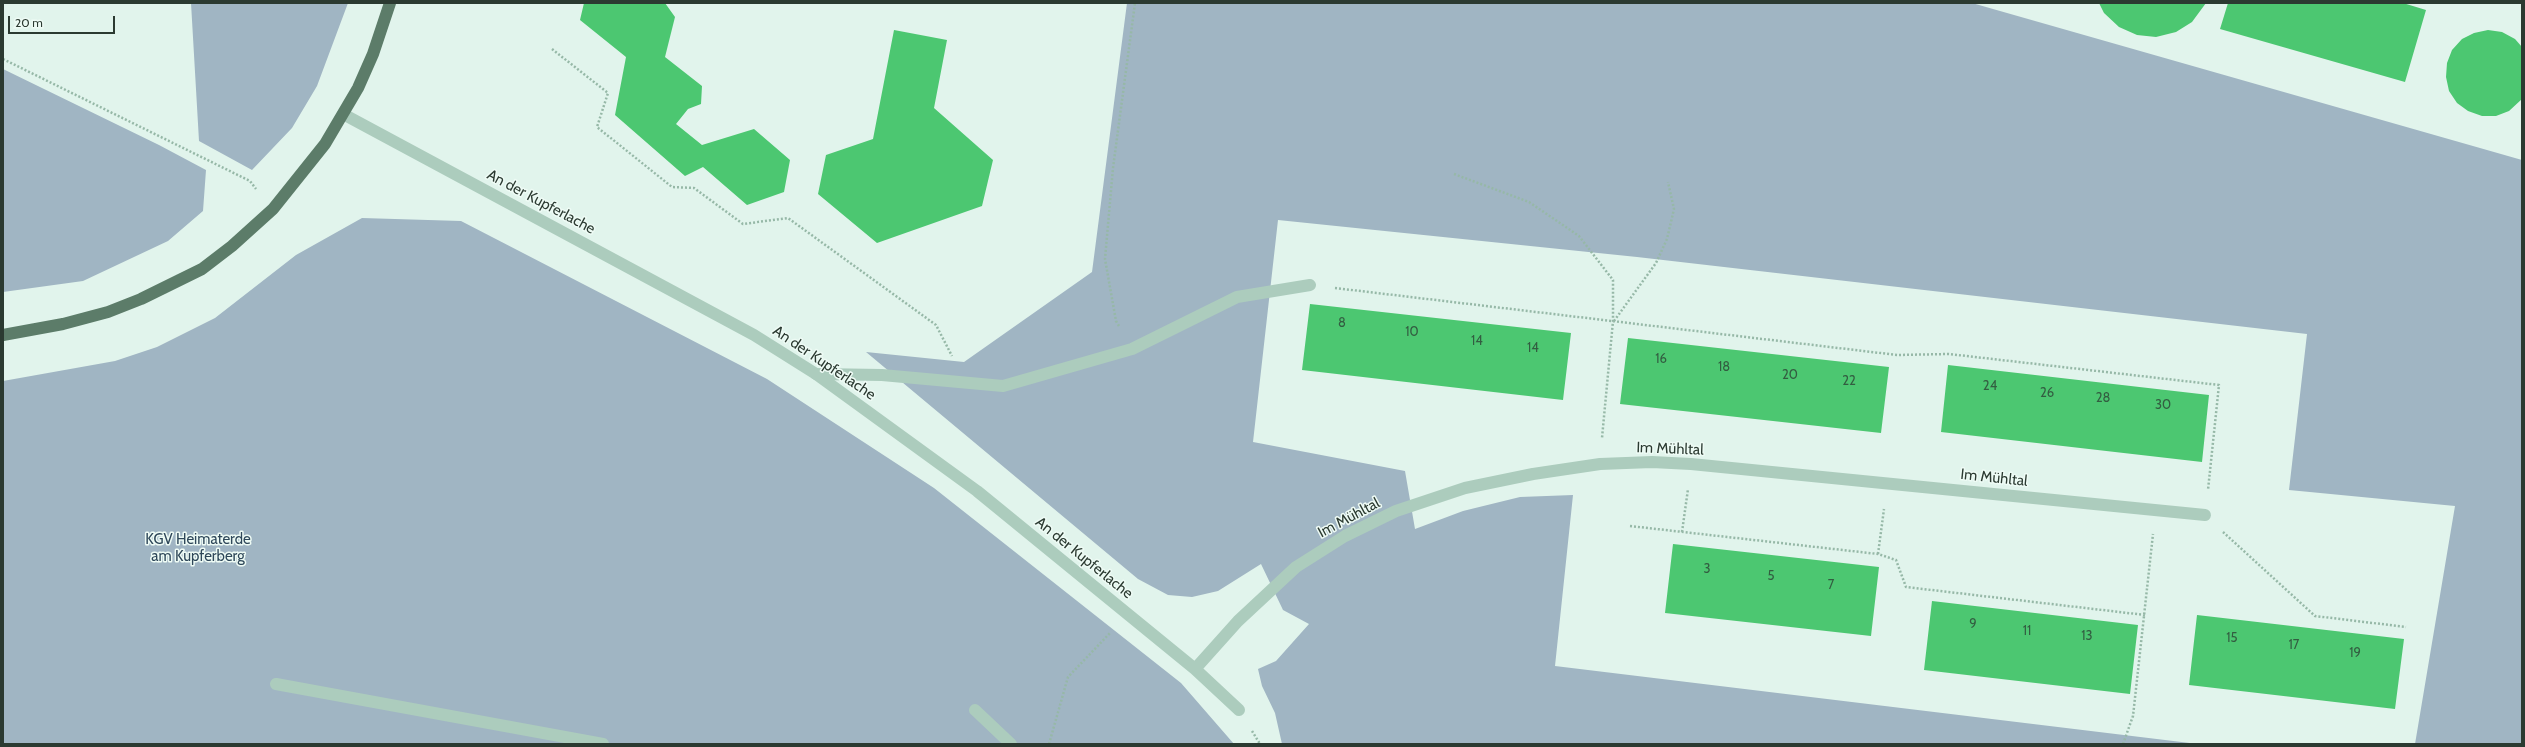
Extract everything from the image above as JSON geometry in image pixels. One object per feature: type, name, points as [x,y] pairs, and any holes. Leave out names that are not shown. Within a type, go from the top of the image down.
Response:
[{"type":"main road","points":[[3,335],[63,324],[108,312],[141,299],[202,269],[232,246],[273,209],[313,160],[343,114],[373,54],[390,3]]},
{"type":"street","name":"An der Kupferlache","points":[[343,114],[754,335],[816,374],[977,491],[1195,669],[1239,710]]},
{"type":"street","points":[[816,374],[882,374],[1003,386],[1132,349],[1237,297],[1310,285]]},
{"type":"street","name":"Im Mühltal","points":[[1195,669],[1238,621],[1296,567],[1345,536],[1396,511],[1465,488],[1600,464],[1652,462],[1691,464],[2205,515]]},
{"type":"street","points":[[276,684],[603,744]]},
{"type":"street","points":[[975,710],[1011,744]]},
{"type":"path","points":[[1132,349],[1116,321],[1104,259],[1113,168],[1134,3]]},
{"type":"path","points":[[552,49],[608,93],[597,128],[672,187],[694,188],[743,224],[788,218],[936,325],[966,383]]},
{"type":"path","points":[[3,59],[250,181],[273,209]]},
{"type":"path","points":[[1454,174],[1529,202],[1579,236],[1612,280],[1613,321],[1600,464]]},
{"type":"path","points":[[1613,321],[1656,263],[1667,239],[1674,209],[1668,182]]},
{"type":"path","points":[[1310,285],[1897,355],[1949,354],[2219,385],[2205,515],[2315,616],[2406,627]]},
{"type":"path","points":[[1682,532],[1691,464]]},
{"type":"path","points":[[1878,554],[1883,518]]},
{"type":"path","points":[[1630,526],[1878,554],[1896,560],[1906,587],[2145,615]]},
{"type":"path","points":[[2123,744],[2134,716],[2151,553]]},
{"type":"path","points":[[1049,744],[1068,677],[1128,614]]},
{"type":"green space","points":[[191,3],[348,3],[317,86],[292,128],[252,170],[199,141]]},
{"type":"green space","points":[[1127,3],[1972,3],[2522,160],[2522,744],[2415,744],[2455,506],[2289,490],[2307,334],[1637,257],[1278,220],[1253,442],[1405,471],[1415,529],[1463,511],[1520,497],[1573,495],[1555,666],[2198,744],[1282,744],[1275,713],[1262,686],[1258,669],[1276,661],[1309,624],[1283,610],[1261,564],[1218,591],[1192,597],[1168,595],[1138,579],[866,352],[964,362],[1092,272]]},
{"type":"green space","points":[[3,69],[159,145],[206,170],[203,211],[168,241],[83,281],[3,292]]},
{"type":"green space","name":"KGV Heimaterde am Kupferberg","points":[[362,218],[461,221],[767,379],[934,488],[1181,683],[1234,744],[3,744],[3,381],[115,361],[157,347],[215,318],[296,255]]},
{"type":"building","points":[[584,3],[665,3],[675,17],[665,57],[702,86],[701,104],[688,109],[676,124],[702,145],[754,129],[790,160],[784,192],[747,205],[703,167],[685,176],[615,115],[626,57],[580,20]]},
{"type":"building","points":[[2099,3],[2206,3],[2192,22],[2176,32],[2156,37],[2137,35],[2119,27],[2104,13]]},
{"type":"building","points":[[2228,3],[2403,3],[2426,10],[2405,82],[2220,29]]},
{"type":"building","points":[[894,30],[947,40],[934,108],[993,160],[982,206],[877,243],[818,194],[826,155],[873,139]]},
{"type":"building","points":[[2488,30],[2502,32],[2515,39],[2522,47],[2522,99],[2509,111],[2496,116],[2482,116],[2468,111],[2457,103],[2449,91],[2446,77],[2447,63],[2452,50],[2462,39],[2474,33]]},
{"type":"building","points":[[1310,304],[1571,333],[1563,400],[1302,370]]},
{"type":"building","points":[[1628,338],[1889,367],[1881,433],[1620,404]]},
{"type":"building","points":[[1948,365],[2209,395],[2202,462],[1941,432]]},
{"type":"building","points":[[1673,544],[1879,567],[1871,636],[1665,613]]},
{"type":"building","points":[[1932,601],[2138,625],[2130,694],[1924,670]]},
{"type":"building","points":[[2197,615],[2404,639],[2395,709],[2189,685]]}]
